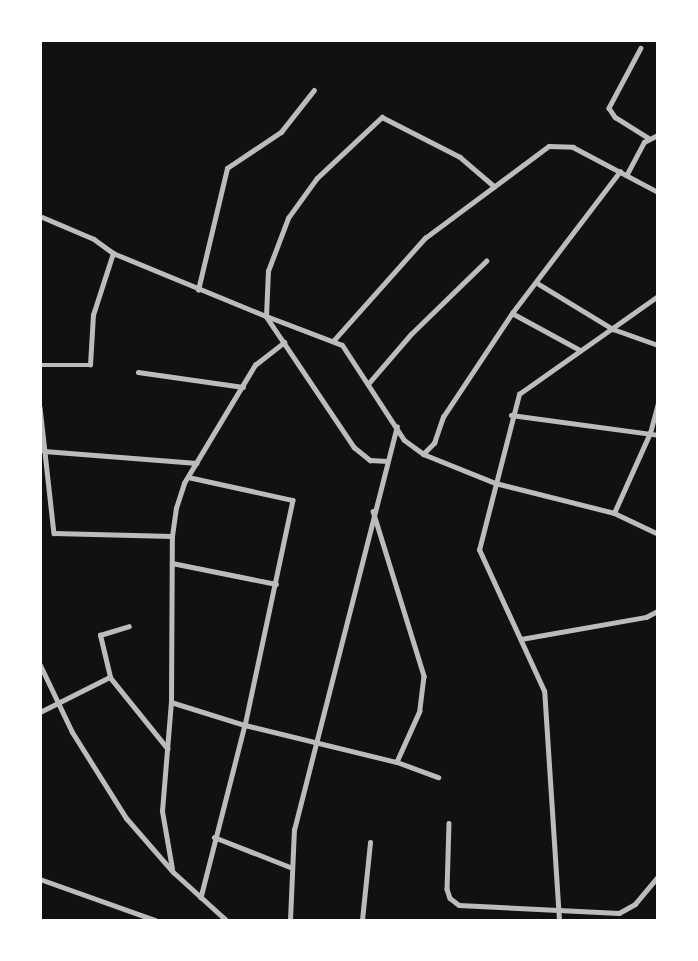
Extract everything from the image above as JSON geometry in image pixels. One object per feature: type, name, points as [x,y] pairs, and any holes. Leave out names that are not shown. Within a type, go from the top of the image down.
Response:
[{"type":"street","points":[[641,48],[609,108],[615,117],[648,138]]},
{"type":"street","points":[[198,290],[227,168],[281,132],[314,90]]},
{"type":"street","points":[[387,461],[370,460],[354,447],[266,316],[268,271],[288,218],[317,178],[382,117],[460,157],[494,186]]},
{"type":"street","points":[[627,174],[648,138],[657,135]]},
{"type":"street","points":[[334,340],[425,238],[554,144],[573,147],[657,192]]},
{"type":"street","points":[[423,454],[434,443],[442,417],[512,313],[620,171]]},
{"type":"street","points":[[40,216],[94,239],[113,253],[198,290],[334,340],[411,446],[423,454],[495,483],[614,513],[657,534]]},
{"type":"street","points":[[40,365],[90,365],[93,315],[113,253]]},
{"type":"street","points":[[368,384],[411,334],[486,261]]},
{"type":"street","points":[[537,283],[612,329],[657,345]]},
{"type":"street","points":[[559,921],[549,716],[544,691],[478,550],[511,416],[519,394],[657,296]]},
{"type":"street","points":[[512,313],[580,350]]},
{"type":"street","points":[[173,872],[163,831],[171,702],[172,536],[188,477],[260,358],[284,342]]},
{"type":"street","points":[[138,372],[243,387]]},
{"type":"street","points":[[614,513],[650,433],[657,403]]},
{"type":"street","points":[[40,407],[54,533],[172,536]]},
{"type":"street","points":[[511,416],[657,435]]},
{"type":"street","points":[[290,921],[290,867],[301,797],[319,743],[373,510],[397,427]]},
{"type":"street","points":[[44,451],[197,463]]},
{"type":"street","points":[[40,477],[46,473]]},
{"type":"street","points":[[188,477],[293,500],[245,725],[214,837],[201,897]]},
{"type":"street","points":[[373,510],[424,676],[420,711],[397,762]]},
{"type":"street","points":[[172,562],[276,584]]},
{"type":"street","points":[[521,639],[646,617],[657,611]]},
{"type":"street","points":[[129,626],[99,635],[110,677],[168,749]]},
{"type":"street","points":[[40,665],[58,705],[126,818],[173,872],[226,921]]},
{"type":"street","points":[[40,712],[110,677]]},
{"type":"street","points":[[171,702],[245,725],[397,762],[438,777]]},
{"type":"street","points":[[449,823],[447,889],[454,902],[560,911],[624,912],[657,878]]},
{"type":"street","points":[[214,837],[290,867]]},
{"type":"street","points":[[362,921],[370,842]]},
{"type":"street","points":[[40,879],[155,921]]}]
